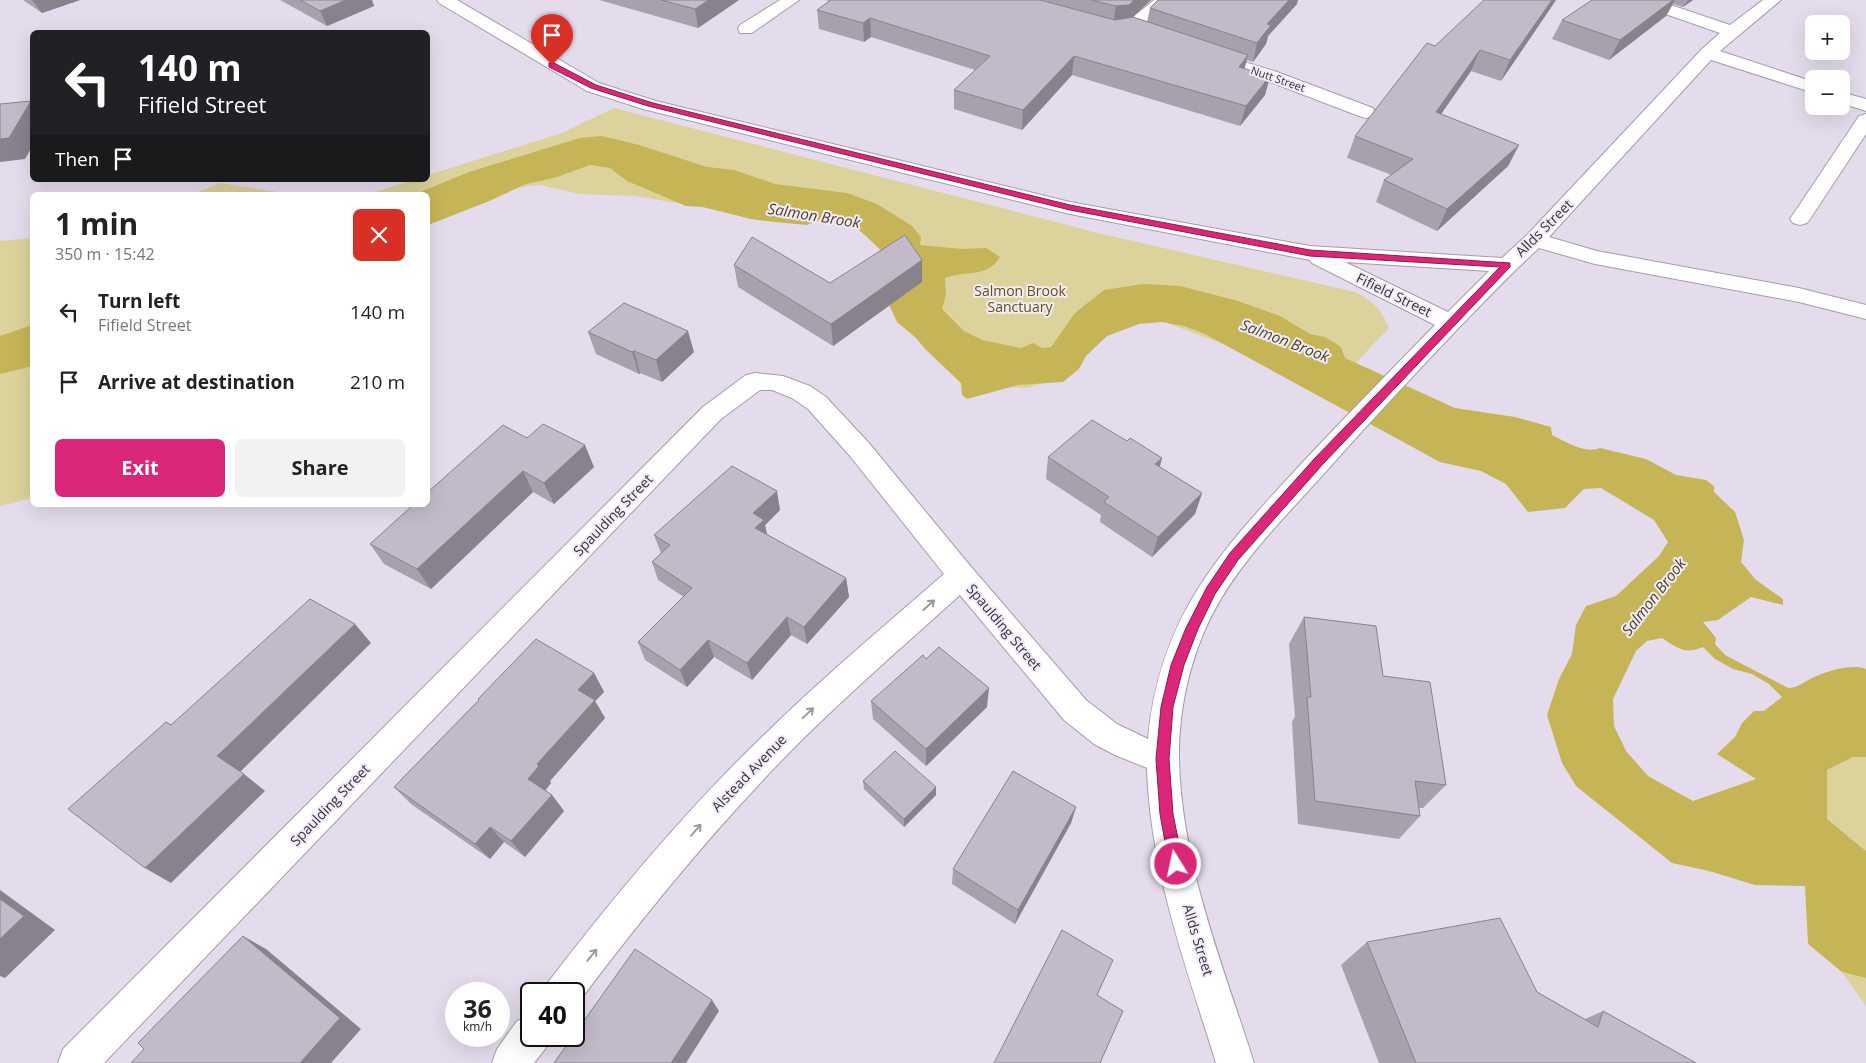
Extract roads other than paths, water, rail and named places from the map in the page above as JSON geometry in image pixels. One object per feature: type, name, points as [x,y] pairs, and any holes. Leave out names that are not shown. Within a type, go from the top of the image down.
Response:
[{"type":"street","points":[[746,29],[791,0]]},
{"type":"street","points":[[1128,30],[1163,0]]},
{"type":"street","points":[[1640,0],[1732,31]]},
{"type":"street","name":"Allds Street","points":[[1235,1063],[1176,864],[1166,814],[1163,759],[1167,707],[1178,665],[1192,628],[1211,591],[1234,556],[1332,447],[1507,265],[1535,240],[1708,53],[1732,31],[1773,0]]},
{"type":"street","name":"Fifield Street","points":[[452,1],[593,87],[650,105],[1070,208],[1310,253],[1507,265]]},
{"type":"street","points":[[1091,27],[1113,32],[1128,30],[1150,37]]},
{"type":"street","name":"Nutt Street","points":[[1196,52],[1279,79],[1366,112]]},
{"type":"street","points":[[1708,53],[1805,85]]},
{"type":"street","points":[[1850,100],[1866,105]]},
{"type":"street","points":[[1800,219],[1866,120]]},
{"type":"street","points":[[1535,240],[1595,257],[1800,295],[1866,312]]},
{"type":"street","name":"Fifield Street","points":[[1310,253],[1451,323]]},
{"type":"street","name":"Spaulding Street","points":[[77,1063],[705,420],[755,381],[774,382],[801,392],[817,403],[859,449],[962,576],[1075,710],[1090,724],[1112,739],[1163,759]]},
{"type":"street","name":"Alstead Avenue","points":[[571,982],[648,885],[715,808],[807,714],[962,576]]},
{"type":"street","points":[[511,1063],[522,1047]]},
{"type":"water","name":"Salmon Brook","points":[[602,136],[639,145],[707,167],[734,170],[775,184],[847,193],[877,204],[912,226],[921,237],[920,245],[962,249],[986,248],[1000,257],[995,264],[983,271],[945,278],[946,294],[942,309],[964,331],[982,340],[1021,348],[1033,343],[1042,348],[1051,347],[1075,313],[1104,290],[1143,284],[1180,286],[1238,301],[1280,316],[1310,334],[1325,337],[1341,347],[1345,358],[1455,408],[1515,417],[1551,427],[1552,435],[1576,446],[1588,449],[1600,448],[1646,459],[1676,475],[1706,480],[1714,486],[1714,492],[1735,512],[1744,540],[1741,562],[1756,580],[1783,599],[1783,605],[1751,597],[1718,620],[1703,622],[1716,638],[1715,644],[1725,655],[1788,688],[1838,669],[1860,667],[1866,669],[1866,757],[1853,757],[1827,770],[1827,819],[1866,851],[1866,978],[1842,972],[1808,944],[1805,886],[1755,885],[1709,871],[1672,863],[1576,786],[1562,763],[1547,715],[1559,679],[1572,654],[1576,625],[1586,606],[1616,596],[1659,556],[1668,542],[1654,520],[1601,488],[1584,489],[1565,508],[1528,512],[1506,484],[1481,471],[1440,462],[1205,334],[1184,326],[1162,322],[1139,324],[1107,336],[1086,356],[1079,369],[1063,382],[1018,385],[967,399],[962,395],[961,383],[916,338],[897,322],[887,300],[900,269],[855,227],[822,219],[807,225],[775,222],[751,219],[703,207],[686,206],[627,181],[610,168],[590,165],[554,178],[526,184],[487,202],[430,224],[430,192],[420,192],[469,172],[580,138]],"holes":[[[1662,638],[1686,650],[1703,647],[1715,659],[1733,669],[1752,674],[1769,684],[1782,697],[1764,711],[1754,711],[1742,723],[1735,737],[1717,754],[1756,779],[1693,801],[1648,776],[1626,751],[1614,726],[1613,699],[1636,651],[1647,641]]]},
{"type":"water","points":[[30,326],[30,366],[0,374],[0,336]]},
{"type":"park label","name":"Salmon Brook Sanctuary","points":[[1020,300]]}]
